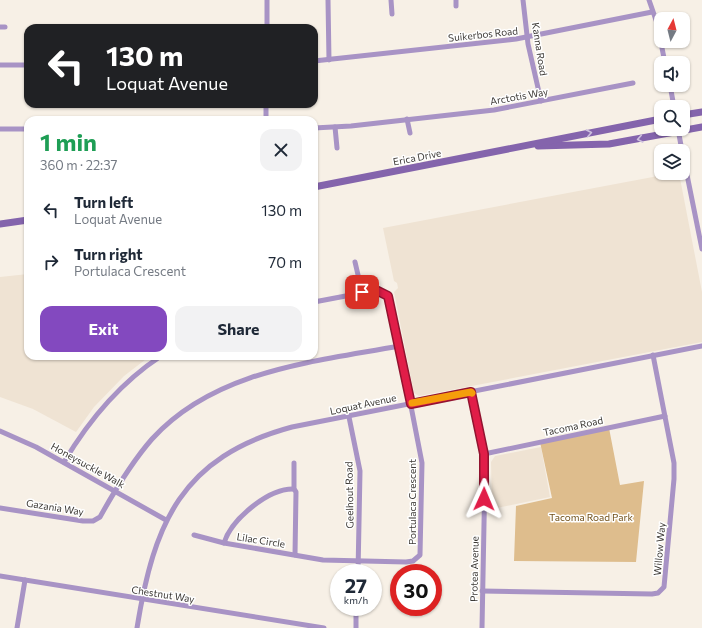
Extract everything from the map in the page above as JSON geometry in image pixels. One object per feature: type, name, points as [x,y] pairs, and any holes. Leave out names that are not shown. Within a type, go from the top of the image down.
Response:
[{"type":"main road","points":[[690,114],[702,112]]},
{"type":"main road","name":"Erica Drive","points":[[318,186],[654,120]]},
{"type":"main road","name":"Erica Drive","points":[[690,128],[702,127]]},
{"type":"main road","name":"Erica Drive","points":[[524,147],[609,144],[654,135]]},
{"type":"main road","points":[[0,224],[24,221]]},
{"type":"street","points":[[266,0],[267,24]]},
{"type":"street","points":[[328,0],[329,60]]},
{"type":"street","points":[[391,0],[392,14]]},
{"type":"street","name":"Kanna Road","points":[[523,0],[528,38],[540,101]]},
{"type":"street","points":[[649,0],[657,24],[664,56]]},
{"type":"street","name":"Suikerbos Road","points":[[318,61],[528,38],[652,12]]},
{"type":"street","points":[[0,65],[24,65]]},
{"type":"street","name":"Arctotis Way","points":[[318,128],[494,110],[633,83]]},
{"type":"street","points":[[407,119],[410,133]]},
{"type":"street","points":[[335,127],[337,148]]},
{"type":"street","points":[[0,129],[24,129]]},
{"type":"street","points":[[688,180],[702,249]]},
{"type":"street","points":[[318,301],[362,292],[355,262]]},
{"type":"street","name":"Portulaca Crescent","points":[[358,561],[410,562],[418,559],[420,555],[422,463],[391,303],[385,293],[376,290],[362,292]]},
{"type":"street","name":"Gazania Way","points":[[0,508],[83,521],[93,521],[100,517],[115,490],[138,456],[153,438],[181,413],[216,391],[257,375],[289,367],[399,346]]},
{"type":"street","name":"Loquat Avenue","points":[[137,628],[153,555],[166,520],[186,490],[202,473],[214,462],[243,444],[266,435],[292,428],[702,346]]},
{"type":"street","name":"Willow Way","points":[[482,591],[652,594],[661,591],[666,582],[674,479],[672,449],[653,355]]},
{"type":"street","points":[[64,462],[105,403],[127,381],[156,360]]},
{"type":"street","name":"Protea Avenue","points":[[471,392],[484,454],[482,628]]},
{"type":"street","name":"Tacoma Road","points":[[484,454],[665,416]]},
{"type":"street","name":"Geelhout Road","points":[[349,417],[360,471],[358,561]]},
{"type":"street","name":"Honeysuckle Walk","points":[[0,431],[24,441],[64,462],[166,520]]},
{"type":"street","name":"Lilac Circle","points":[[294,463],[294,489],[296,492],[295,555]]},
{"type":"street","name":"Lilac Circle","points":[[224,543],[231,528],[250,510],[281,491],[294,489]]},
{"type":"street","name":"Lilac Circle","points":[[194,535],[224,543],[324,560],[358,561]]},
{"type":"street","name":"Chestnut Way","points":[[0,576],[324,628]]},
{"type":"street","points":[[17,628],[25,580]]},
{"type":"street","points":[[356,616],[356,628]]},
{"type":"shaded area","points":[[654,177],[654,180],[680,180],[702,292],[702,342],[419,396],[414,393],[394,292],[398,288],[397,283],[394,281],[383,228]]},
{"type":"shaded area","points":[[24,274],[24,360],[145,360],[124,376],[94,407],[76,432],[33,409],[0,397],[0,277]]},
{"type":"shaded area","points":[[541,447],[550,497],[492,509],[491,462],[495,456]]},
{"type":"green space","name":"Tacoma Road Park","points":[[609,428],[620,485],[644,481],[636,562],[514,561],[516,506],[552,498],[540,442]]},
{"type":"slow traffic","points":[[412,403],[472,393]]},
{"type":"route","points":[[362,292],[376,290],[385,293],[388,296],[391,303],[411,404],[471,392],[484,454],[484,499]]}]
